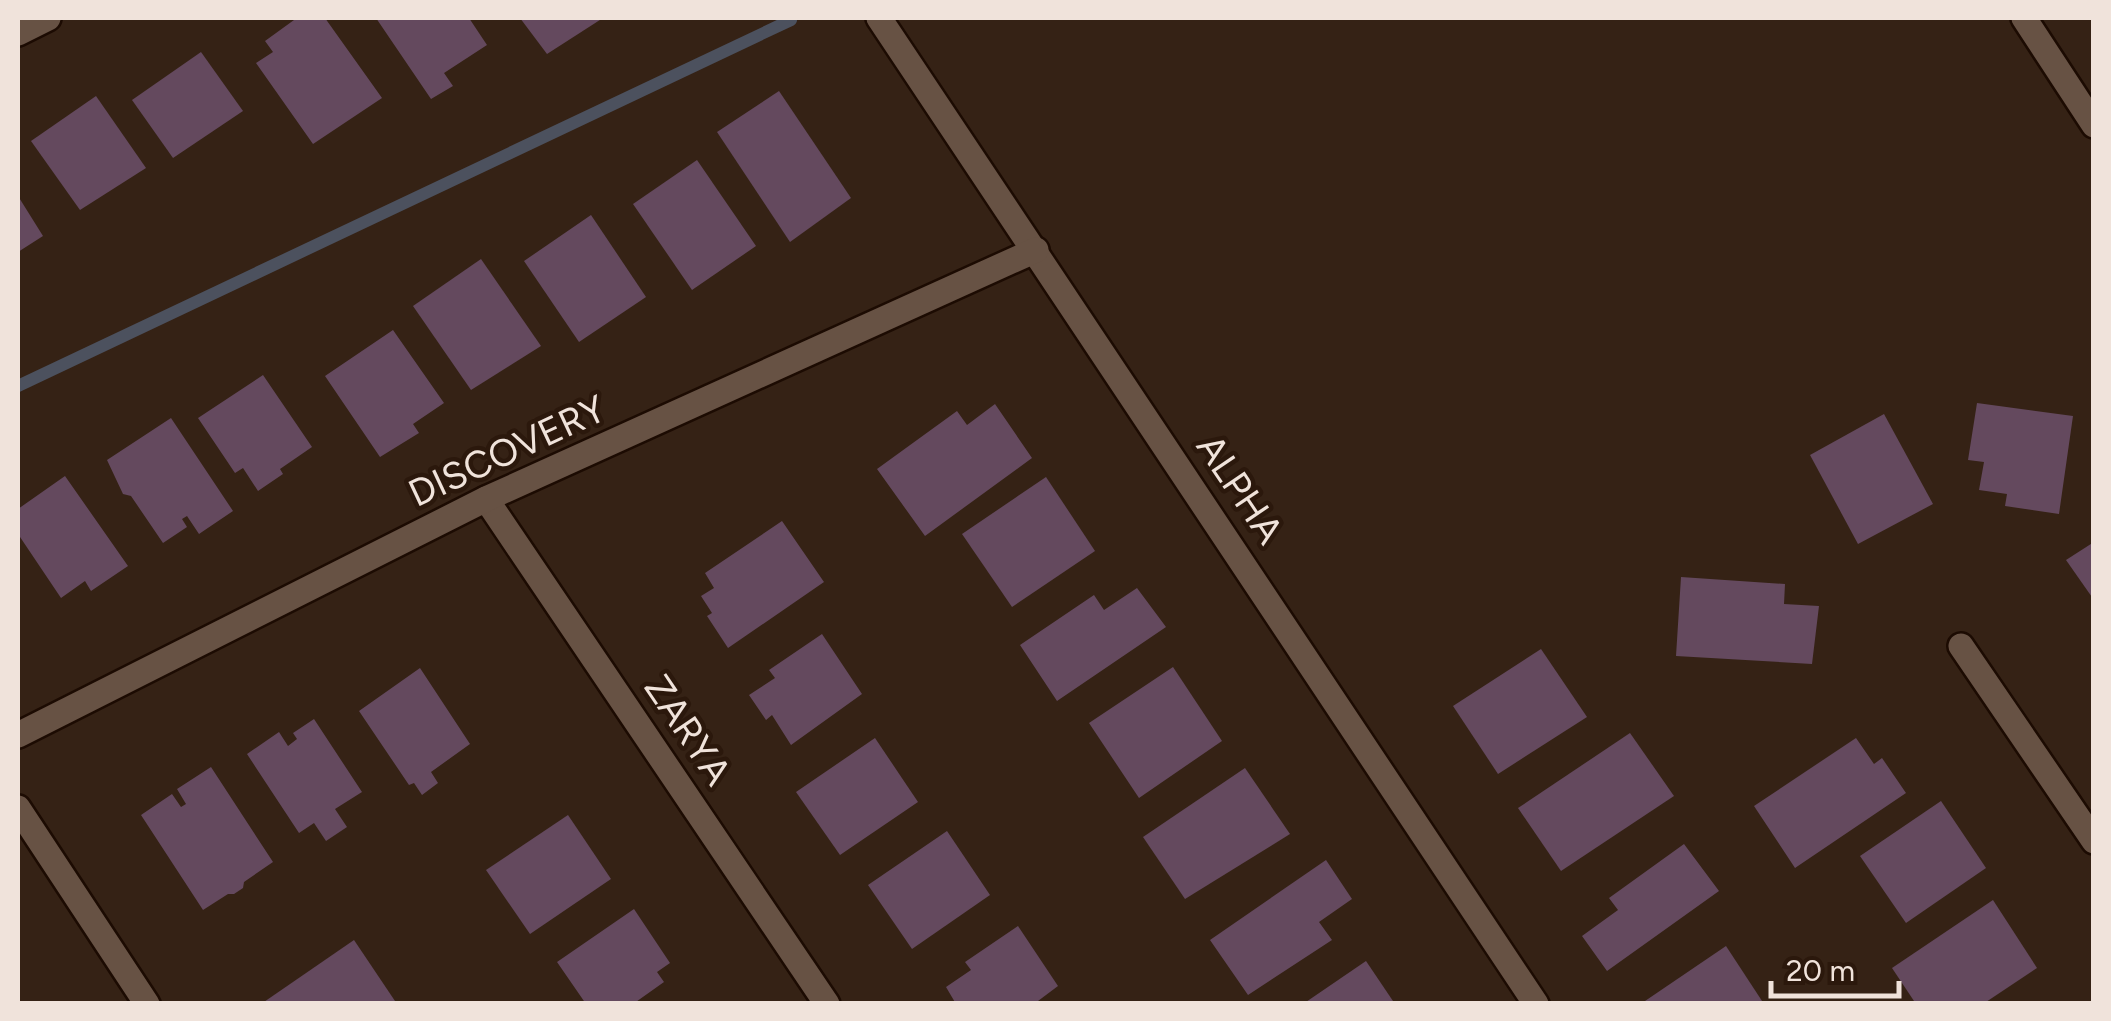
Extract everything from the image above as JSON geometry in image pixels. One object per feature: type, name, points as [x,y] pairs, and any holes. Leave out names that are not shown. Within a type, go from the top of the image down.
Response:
[{"type":"street","points":[[18,32],[48,18]]},
{"type":"street","name":"ALPHA","points":[[879,18],[1536,1004]]},
{"type":"street","points":[[2024,18],[2094,125]]},
{"type":"street","name":"DISCOVERY","points":[[18,736],[486,500],[1036,250]]},
{"type":"street","name":"ZARYA","points":[[486,500],[827,1004]]},
{"type":"street","points":[[1961,646],[2094,841]]},
{"type":"street","points":[[18,808],[147,1004]]},
{"type":"building","points":[[292,18],[325,18],[382,98],[313,144],[256,63],[273,52],[265,41]]},
{"type":"building","points":[[376,18],[469,18],[487,45],[444,73],[453,86],[431,99]]},
{"type":"building","points":[[520,18],[603,18],[547,54]]},
{"type":"building","points":[[201,52],[243,111],[173,158],[132,100]]},
{"type":"building","points":[[779,91],[851,198],[790,242],[717,132]]},
{"type":"building","points":[[96,96],[146,168],[80,210],[31,141]]},
{"type":"building","points":[[697,160],[756,246],[692,290],[633,204]]},
{"type":"building","points":[[18,196],[43,236],[18,252]]},
{"type":"building","points":[[591,215],[646,297],[579,342],[524,261]]},
{"type":"building","points":[[481,259],[541,346],[471,390],[413,306]]},
{"type":"building","points":[[393,330],[444,403],[413,424],[419,433],[380,457],[325,376]]},
{"type":"building","points":[[263,375],[312,447],[280,469],[283,474],[258,491],[243,468],[235,473],[198,418]]},
{"type":"building","points":[[1977,403],[2073,416],[2059,514],[2005,506],[2007,494],[1979,490],[1984,462],[1968,460]]},
{"type":"building","points":[[995,404],[1032,458],[925,536],[877,469],[957,411],[967,425]]},
{"type":"building","points":[[1884,414],[1933,504],[1858,544],[1810,455]]},
{"type":"building","points":[[171,418],[233,511],[199,534],[187,516],[182,519],[187,527],[163,543],[131,496],[123,494],[107,460]]},
{"type":"building","points":[[65,476],[128,566],[91,591],[85,581],[61,598],[18,534],[18,509]]},
{"type":"building","points":[[1046,477],[1095,551],[1012,607],[962,534]]},
{"type":"building","points":[[782,521],[824,582],[728,648],[707,616],[712,613],[701,596],[714,588],[705,573]]},
{"type":"building","points":[[2094,542],[2094,600],[2066,560]]},
{"type":"building","points":[[1681,577],[1785,584],[1784,604],[1819,606],[1812,664],[1676,656]]},
{"type":"building","points":[[1137,588],[1166,627],[1057,701],[1020,645],[1094,595],[1104,610]]},
{"type":"building","points":[[822,634],[862,694],[791,745],[772,715],[766,720],[749,695],[775,678],[769,670]]},
{"type":"building","points":[[1541,649],[1587,717],[1498,774],[1453,706]]},
{"type":"building","points":[[1173,667],[1222,741],[1139,798],[1089,723]]},
{"type":"building","points":[[420,668],[470,744],[431,772],[438,783],[422,795],[414,783],[409,785],[359,711]]},
{"type":"building","points":[[314,719],[362,792],[335,809],[347,827],[326,841],[314,823],[299,833],[247,754],[279,732],[288,746],[297,739],[293,733]]},
{"type":"building","points":[[1630,733],[1674,796],[1561,871],[1518,808]]},
{"type":"building","points":[[875,738],[918,802],[840,855],[796,792]]},
{"type":"building","points":[[1856,738],[1874,764],[1882,758],[1906,793],[1795,868],[1754,806]]},
{"type":"building","points":[[211,767],[273,862],[244,882],[243,888],[203,910],[141,815],[172,794],[181,807],[186,804],[177,789]]},
{"type":"building","points":[[1245,768],[1290,834],[1185,899],[1143,837]]},
{"type":"building","points":[[1941,801],[1986,868],[1906,923],[1860,856]]},
{"type":"building","points":[[568,815],[611,879],[530,934],[486,870]]},
{"type":"building","points":[[947,831],[990,895],[912,949],[868,885]]},
{"type":"building","points":[[1684,844],[1719,891],[1607,971],[1582,936],[1618,910],[1609,898]]},
{"type":"building","points":[[1326,860],[1352,899],[1319,922],[1332,940],[1248,995],[1210,940]]},
{"type":"building","points":[[1993,900],[2037,968],[1983,1004],[1916,1004],[1892,968]]},
{"type":"building","points":[[634,909],[670,963],[657,972],[664,982],[633,1004],[586,1004],[557,962]]},
{"type":"building","points":[[1018,926],[1058,986],[1034,1004],[956,1004],[946,987],[971,970],[965,962]]},
{"type":"building","points":[[354,940],[397,1004],[261,1004]]},
{"type":"building","points":[[1726,946],[1764,1004],[1646,1004],[1645,1001]]},
{"type":"building","points":[[1366,961],[1395,1004],[1303,1004]]},
{"type":"waterway","points":[[18,386],[791,20]]}]
